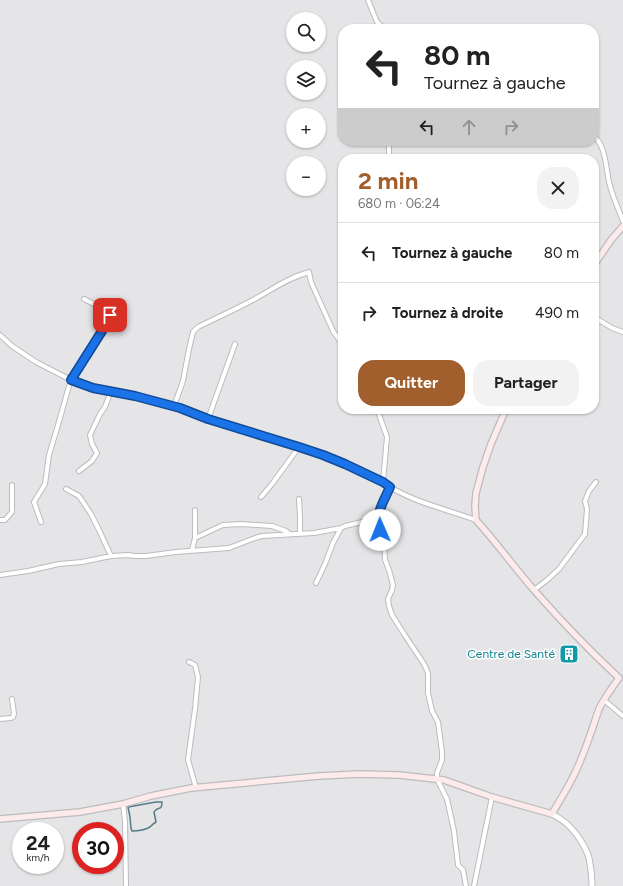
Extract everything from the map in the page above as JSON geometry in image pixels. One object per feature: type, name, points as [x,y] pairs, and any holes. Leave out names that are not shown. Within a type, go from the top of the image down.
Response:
[{"type":"main road","points":[[599,258],[623,226]]},
{"type":"main road","points":[[0,819],[80,812],[123,804],[151,796],[196,788],[326,775],[358,774],[399,775],[453,783],[552,814],[574,776],[604,700],[610,689],[621,676],[584,645],[534,590],[476,520],[476,494],[483,467],[504,414]]},
{"type":"street","points":[[368,0],[377,22],[379,24]]},
{"type":"street","points":[[599,142],[603,150],[610,188],[623,221]]},
{"type":"street","points":[[174,406],[183,381],[193,332],[198,327],[251,301],[298,275],[309,272],[311,282],[333,331],[338,338]]},
{"type":"street","points":[[41,522],[34,502],[45,484],[49,455],[71,380],[105,326],[110,315],[110,312],[84,299]]},
{"type":"street","points":[[599,320],[612,328],[623,332]]},
{"type":"street","points":[[0,335],[17,350],[36,362],[71,380],[93,388],[135,396],[174,406],[208,419],[323,455],[383,482],[408,496],[476,520]]},
{"type":"street","points":[[208,419],[235,344]]},
{"type":"street","points":[[79,471],[92,461],[97,453],[92,444],[90,435],[105,407],[110,391]]},
{"type":"street","points":[[379,414],[387,437],[383,482]]},
{"type":"street","points":[[261,497],[299,447]]},
{"type":"street","points":[[534,590],[559,569],[570,552],[585,534],[587,509],[584,501],[596,482]]},
{"type":"street","points":[[0,520],[5,520],[12,512],[12,485]]},
{"type":"street","points":[[390,487],[378,517],[379,528],[384,538],[385,560],[393,586],[388,599],[389,606],[392,615],[424,664],[428,673],[428,693],[432,711],[438,722],[442,752],[442,760],[437,773],[437,780],[447,799],[454,831],[458,865],[463,870],[466,886]]},
{"type":"street","points":[[66,489],[79,496],[94,520],[111,556]]},
{"type":"street","points":[[299,499],[300,533]]},
{"type":"street","points":[[192,550],[195,538],[195,510]]},
{"type":"street","points":[[0,575],[111,556],[146,556],[192,550],[230,548],[262,536],[314,533],[341,528],[378,517]]},
{"type":"street","points":[[195,538],[223,525],[241,524],[272,526],[291,534]]},
{"type":"street","points":[[316,583],[325,564],[332,543],[341,528]]},
{"type":"street","points":[[189,662],[195,665],[198,677],[188,760],[196,788]]},
{"type":"street","points":[[0,719],[13,717],[12,699]]},
{"type":"street","points":[[604,700],[623,716]]},
{"type":"street","points":[[474,886],[492,796]]},
{"type":"street","points":[[123,804],[125,820],[126,886]]},
{"type":"street","points":[[552,814],[571,828],[587,853],[591,867],[592,886]]},
{"type":"waterway","points":[[156,802],[162,802],[161,808],[155,810],[154,812],[156,822],[146,829],[132,831],[128,807],[156,802]]},
{"type":"place","name":"Centre de Santé","points":[[569,654]]},
{"type":"route","points":[[110,315],[102,331],[71,380],[89,387],[135,396],[180,408],[208,419],[334,459],[383,482],[390,487],[379,512],[378,520],[380,530]]}]
